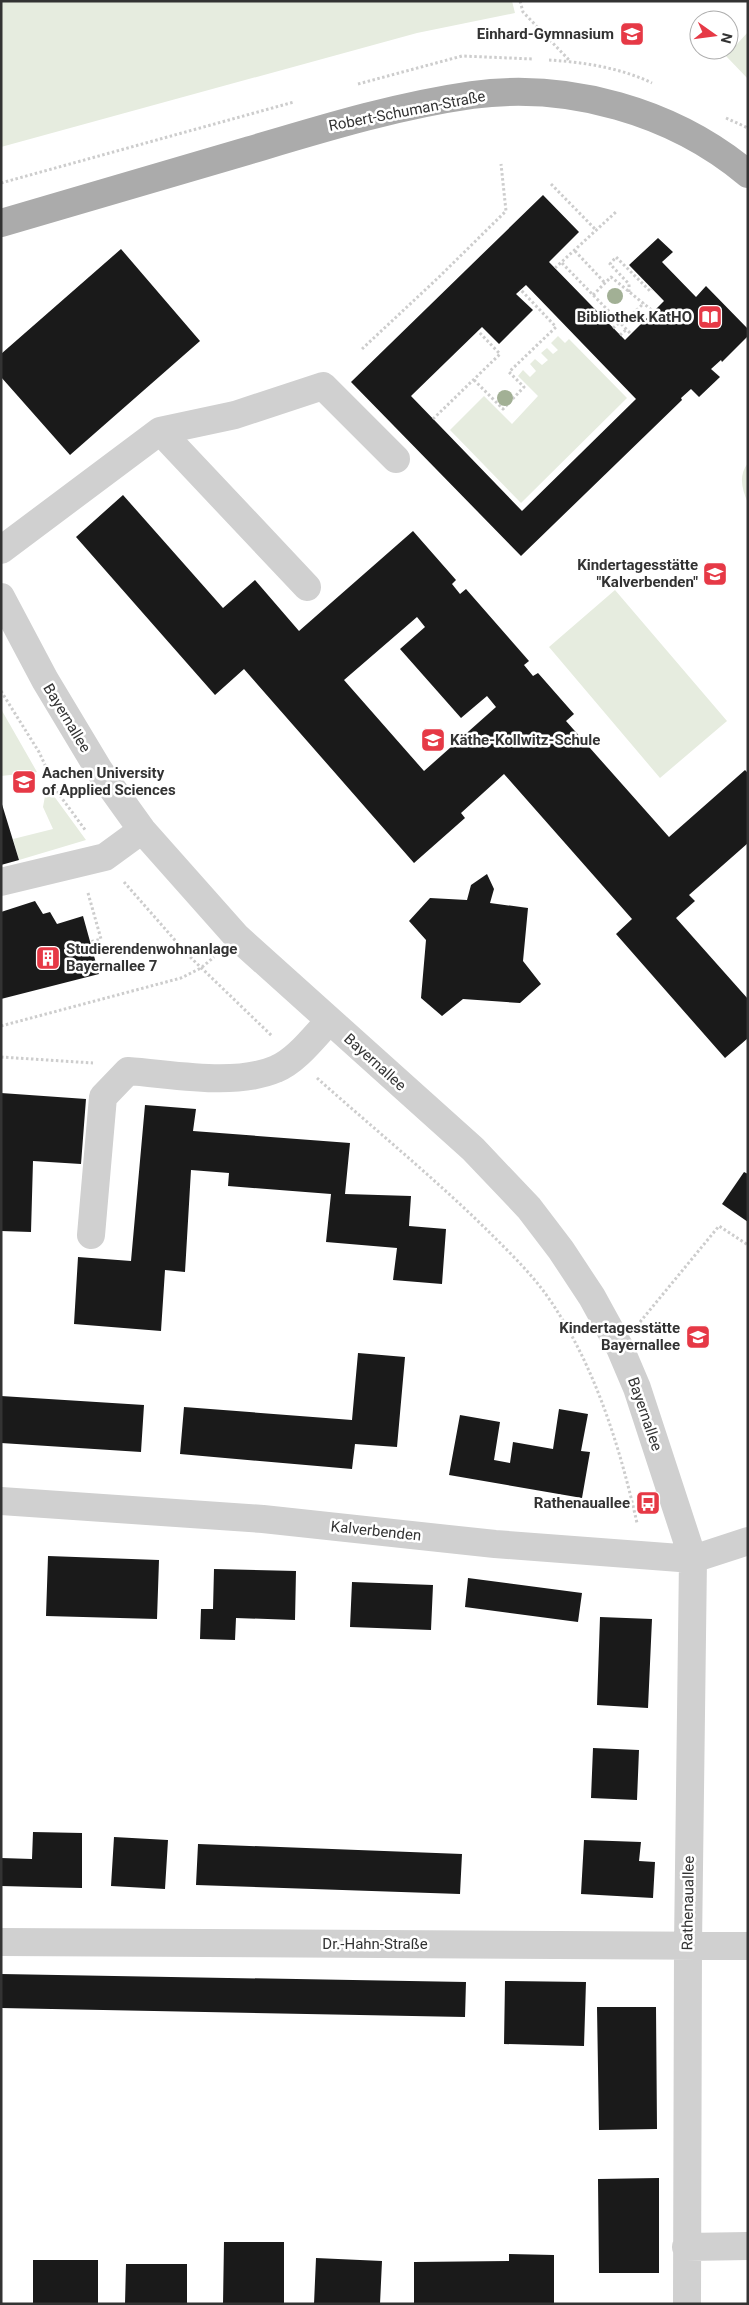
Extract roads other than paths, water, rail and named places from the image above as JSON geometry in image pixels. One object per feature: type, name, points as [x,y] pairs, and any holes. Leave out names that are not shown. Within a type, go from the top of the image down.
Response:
[{"type":"main road","name":"Robert-Schuman-Straße","points":[[1,223],[356,118],[472,95],[536,92],[607,102],[670,124],[726,155],[748,174]]},
{"type":"street","points":[[1,550],[160,431],[235,415],[323,386],[396,459]]},
{"type":"street","points":[[160,431],[307,587]]},
{"type":"street","name":"Bayernallee","points":[[1,597],[45,680],[79,738],[99,770],[142,830],[237,937],[473,1149],[529,1208],[561,1250],[592,1297],[620,1348],[637,1388],[693,1559]]},
{"type":"street","points":[[1,882],[104,856],[142,830]]},
{"type":"street","points":[[91,1235],[103,1097],[128,1071],[245,1078],[277,1069],[293,1057],[330,1021]]},
{"type":"street","name":"Kalverbenden","points":[[1,1501],[263,1519],[495,1544],[693,1559],[748,1541]]},
{"type":"street","name":"Rathenauallee","points":[[687,2304],[688,1945],[693,1559]]},
{"type":"street","name":"Dr.-Hahn-Straße","points":[[1,1942],[748,1946]]},
{"type":"street","points":[[686,2247],[748,2246]]},
{"type":"place","name":"Einhard-Gymnasium","points":[[632,34]]},
{"type":"place","name":"Bibliothek KatHO","points":[[710,317]]},
{"type":"place","name":"Kindertagesstätte \"Kalverbenden\"","points":[[715,574]]},
{"type":"place","name":"Käthe-Kollwitz-Schule","points":[[433,740]]},
{"type":"place","name":"Aachen University of Applied Sciences","points":[[24,782]]},
{"type":"place","name":"Studierendenwohnanlage Bayernallee 7","points":[[48,958]]},
{"type":"place","name":"Kindertagesstätte Bayernallee","points":[[698,1337]]},
{"type":"place","name":"Rathenauallee","points":[[648,1503]]}]
